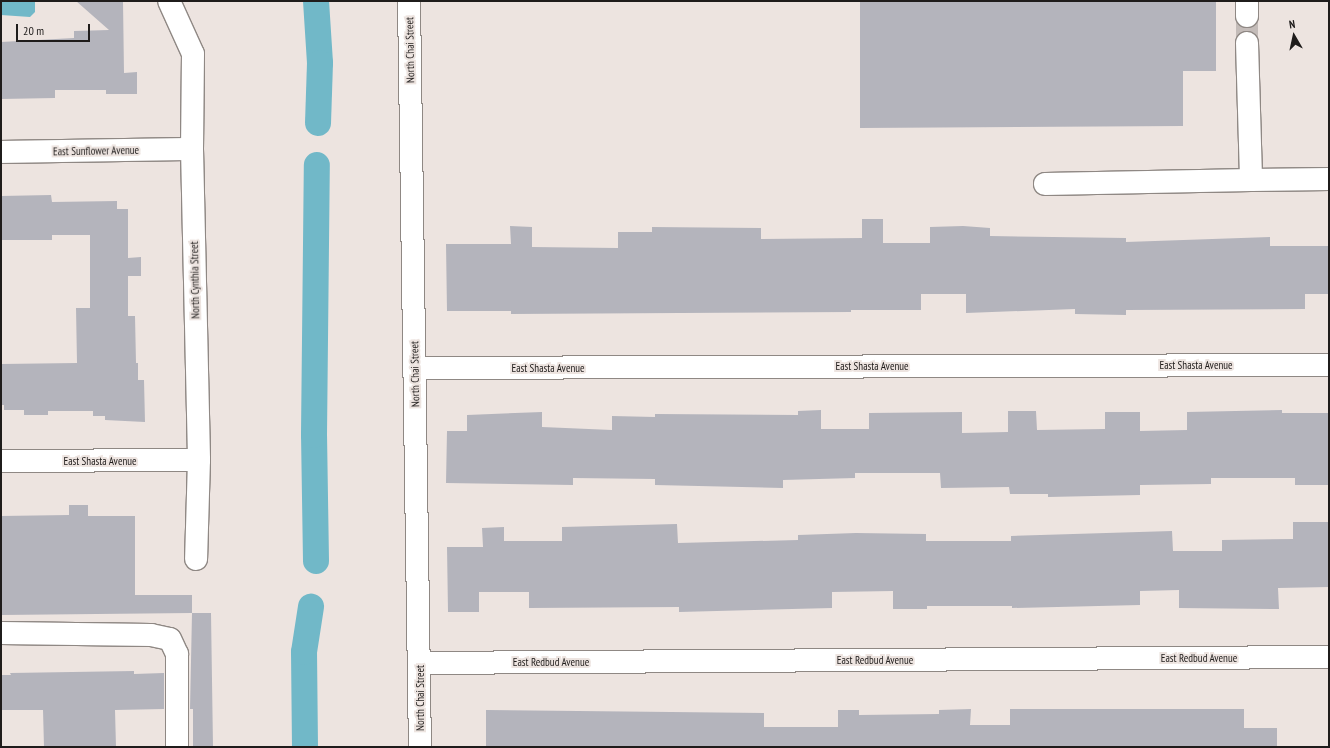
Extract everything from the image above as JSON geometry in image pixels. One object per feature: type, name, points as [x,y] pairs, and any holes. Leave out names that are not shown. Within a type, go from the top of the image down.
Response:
[{"type":"street","name":"North Chai Street","points":[[409,1],[420,663],[420,747]]},
{"type":"street","name":"North Cynthia Street","points":[[170,4],[193,54],[192,149],[199,460],[196,559]]},
{"type":"street","points":[[1248,43],[1251,180]]},
{"type":"street","name":"East Sunflower Avenue","points":[[1,152],[192,149]]},
{"type":"street","points":[[1045,184],[1329,179]]},
{"type":"street","name":"East Shasta Avenue","points":[[415,368],[1329,365]]},
{"type":"street","name":"East Shasta Avenue","points":[[1,462],[199,460]]},
{"type":"street","points":[[1,633],[151,635],[170,639],[177,654],[177,747]]},
{"type":"street","name":"East Redbud Avenue","points":[[420,663],[1329,657]]},
{"type":"water","points":[[1,1],[35,1],[35,12],[30,17],[1,15]]},
{"type":"building","points":[[76,1],[123,1],[124,73],[137,72],[137,94],[106,94],[106,90],[55,90],[55,98],[1,99],[1,42],[74,38],[74,31],[109,30]]},
{"type":"building","points":[[860,1],[1216,1],[1216,71],[1183,71],[1183,126],[860,128]]},
{"type":"building","points":[[51,195],[52,202],[117,201],[117,209],[128,209],[128,258],[141,257],[141,276],[128,276],[128,316],[135,316],[136,363],[138,363],[138,380],[144,380],[145,422],[105,420],[105,416],[93,416],[93,411],[48,411],[48,415],[24,415],[24,410],[4,410],[4,405],[1,405],[1,364],[77,363],[76,308],[90,308],[90,235],[52,235],[52,240],[1,240],[1,196]]},
{"type":"building","points":[[862,219],[883,219],[883,243],[930,243],[930,227],[963,226],[990,228],[990,236],[1126,238],[1126,242],[1270,237],[1270,246],[1329,246],[1329,294],[1305,294],[1305,309],[1126,310],[1126,315],[1075,314],[1075,309],[966,313],[966,294],[921,294],[921,310],[851,310],[851,312],[511,314],[511,311],[447,311],[446,244],[511,244],[510,226],[532,227],[532,247],[618,248],[618,232],[652,232],[652,227],[761,228],[761,239],[862,238]]},
{"type":"building","points":[[821,410],[821,429],[869,429],[869,413],[962,412],[962,433],[1008,432],[1008,411],[1036,411],[1037,430],[1105,429],[1105,412],[1140,412],[1140,431],[1187,430],[1187,412],[1282,410],[1282,413],[1329,413],[1329,485],[1295,485],[1295,478],[1211,478],[1211,484],[1140,485],[1140,495],[1048,497],[1048,494],[1010,494],[1009,487],[941,488],[940,473],[855,473],[855,478],[783,480],[783,488],[655,485],[655,479],[573,478],[573,485],[446,483],[447,431],[467,431],[467,415],[542,412],[542,427],[612,430],[612,416],[655,417],[655,414],[798,415],[798,411]]},
{"type":"building","points":[[69,505],[88,505],[88,516],[135,516],[135,595],[192,595],[192,613],[1,615],[1,516],[69,515]]},
{"type":"building","points":[[1293,522],[1329,522],[1329,587],[1278,588],[1279,609],[1179,608],[1179,590],[1140,591],[1140,605],[1012,608],[1012,606],[927,606],[927,609],[893,609],[893,591],[832,592],[832,608],[679,612],[679,607],[529,608],[529,592],[479,592],[479,612],[448,612],[447,547],[483,547],[482,528],[504,527],[504,541],[562,541],[562,527],[677,524],[678,543],[798,540],[798,535],[856,533],[926,534],[926,541],[1011,541],[1011,536],[1172,531],[1173,551],[1222,551],[1222,540],[1293,539]]},
{"type":"building","points":[[192,613],[211,613],[213,747],[193,747],[193,709],[190,709]]},
{"type":"building","points":[[134,671],[134,674],[164,673],[164,709],[115,710],[116,747],[44,747],[43,710],[2,710],[1,675],[11,675],[10,673]]},
{"type":"building","points":[[971,709],[970,725],[1010,725],[1010,709],[1244,709],[1244,728],[1277,728],[1277,747],[486,747],[486,710],[764,713],[764,727],[838,727],[838,710],[859,710],[859,715],[939,714],[939,710]]},
{"type":"waterway","points":[[316,1],[320,63],[318,123]]},
{"type":"waterway","points":[[316,561],[314,435],[317,165]]},
{"type":"waterway","points":[[305,747],[304,652],[311,607]]},
{"type":"tunnel","points":[[1247,16],[1247,43]]}]
